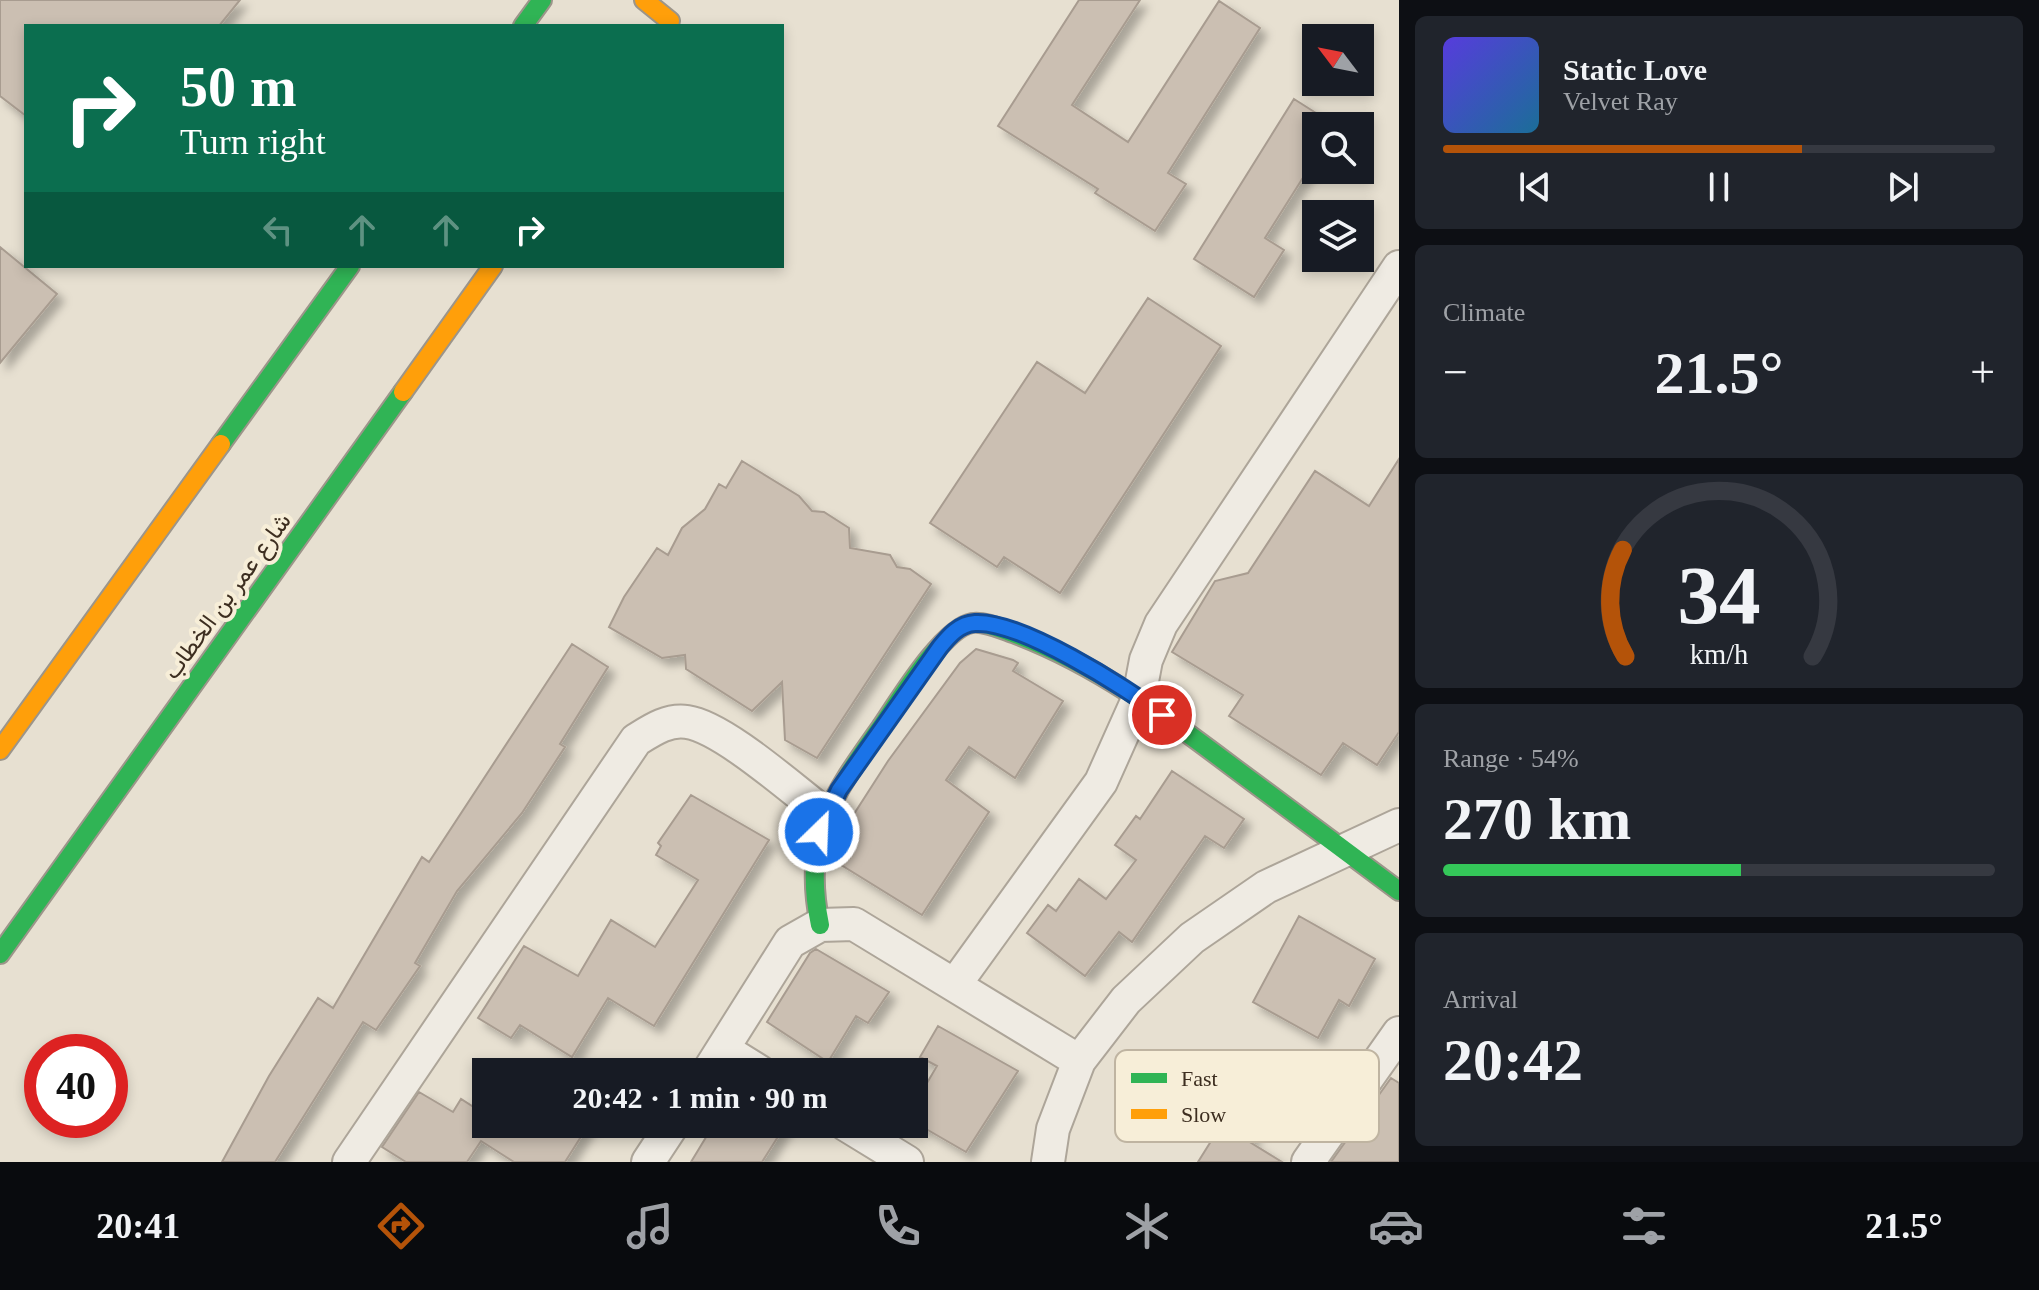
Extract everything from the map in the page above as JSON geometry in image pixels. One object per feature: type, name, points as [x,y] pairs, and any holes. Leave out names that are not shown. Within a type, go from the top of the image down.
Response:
[{"type":"street","points":[[524,24],[542,0]]},
{"type":"street","points":[[644,0],[671,19]]},
{"type":"street","points":[[0,750],[349,268]]},
{"type":"street","name":"شارع عمر بن الخطاب","points":[[0,954],[492,268]]},
{"type":"street","points":[[956,983],[1101,782],[1139,697],[1146,660],[1161,624],[1398,272]]},
{"type":"street","points":[[820,925],[812,888],[814,850],[825,814],[940,647],[954,631],[973,623],[993,626],[1044,645],[1139,697],[1399,891]]},
{"type":"street","points":[[349,1162],[636,740],[659,725],[685,721],[711,729],[825,814]]},
{"type":"street","points":[[1048,1162],[1053,1129],[1079,1061],[1126,1000],[1192,938],[1266,887],[1399,825]]},
{"type":"street","points":[[717,1058],[790,942],[820,925],[854,924],[956,983],[1079,1061]]},
{"type":"street","points":[[1379,1061],[1399,1033]]},
{"type":"street","points":[[648,1162],[664,1138]]},
{"type":"street","points":[[859,1138],[873,1153],[907,1162]]},
{"type":"street","points":[[1308,1162],[1322,1142]]},
{"type":"building","points":[[0,0],[240,0],[221,24],[24,24],[24,114],[0,96]]},
{"type":"building","points":[[1079,0],[1140,0],[1072,105],[1128,142],[1219,1],[1260,28],[1168,173],[1186,184],[1155,231],[1095,193],[1098,189],[998,126]]},
{"type":"building","points":[[1294,99],[1314,112],[1302,112],[1302,179],[1265,238],[1284,250],[1254,297],[1194,259]]},
{"type":"building","points":[[0,247],[57,294],[0,363]]},
{"type":"building","points":[[1148,298],[1221,346],[1060,593],[1004,557],[997,567],[930,523],[1037,362],[1085,393]]},
{"type":"building","points":[[1399,459],[1399,732],[1377,765],[1343,743],[1321,775],[1229,716],[1243,695],[1172,652],[1215,581],[1248,573],[1315,471],[1369,506]]},
{"type":"building","points":[[742,461],[799,496],[812,511],[824,512],[849,528],[850,548],[890,555],[897,567],[910,569],[931,584],[817,758],[785,740],[782,682],[752,711],[686,669],[685,655],[662,658],[609,627],[624,597],[657,548],[668,555],[682,528],[705,509],[719,484],[726,488]]},
{"type":"building","points":[[572,644],[608,667],[560,744],[565,747],[522,813],[457,891],[415,963],[420,966],[376,1030],[363,1022],[275,1162],[222,1162],[269,1076],[318,998],[333,1008],[422,857],[429,862]]},
{"type":"building","points":[[976,649],[1013,660],[1018,663],[1013,671],[1063,701],[1015,778],[969,747],[946,780],[989,812],[922,915],[838,863],[839,857],[854,814],[888,761],[960,663]]},
{"type":"building","points":[[1172,771],[1244,819],[1224,848],[1205,836],[1132,942],[1119,932],[1085,976],[1027,933],[1048,905],[1056,911],[1079,879],[1106,899],[1136,860],[1115,845],[1136,816],[1140,819]]},
{"type":"building","points":[[691,795],[769,840],[654,1026],[608,998],[572,1057],[520,1025],[511,1038],[478,1018],[524,946],[578,976],[611,920],[655,947],[698,880],[656,855],[661,846],[658,843]]},
{"type":"building","points":[[1299,916],[1375,959],[1349,1006],[1339,1000],[1318,1038],[1253,1002]]},
{"type":"building","points":[[816,949],[889,992],[868,1023],[856,1016],[830,1058],[822,1058],[767,1022],[810,953]]},
{"type":"building","points":[[938,1026],[1018,1071],[966,1152],[928,1130],[928,1081],[937,1066],[928,1061],[928,1058],[920,1057]]},
{"type":"building","points":[[1391,1078],[1399,1083],[1399,1162],[1331,1162],[1345,1142],[1379,1142],[1379,1095]]},
{"type":"building","points":[[419,1092],[453,1112],[461,1099],[472,1106],[472,1138],[580,1138],[565,1162],[514,1162],[481,1141],[467,1162],[406,1162],[382,1147]]},
{"type":"building","points":[[706,1138],[777,1138],[762,1162],[691,1162]]},
{"type":"building","points":[[1211,1142],[1250,1142],[1282,1162],[1198,1162]]},
{"type":"traffic: fast","points":[[524,24],[542,0]]},
{"type":"traffic: fast","points":[[221,444],[349,268]]},
{"type":"traffic: fast","points":[[0,954],[403,392]]},
{"type":"traffic: fast","points":[[820,925],[815,867],[819,842],[836,797],[935,651],[961,628],[972,623],[988,624],[1043,646],[1101,675],[1182,729],[1399,891]]},
{"type":"traffic: slow","points":[[644,0],[670,21]]},
{"type":"traffic: slow","points":[[403,392],[492,268]]},
{"type":"traffic: slow","points":[[0,750],[221,444]]},
{"type":"route","points":[[819,832],[839,790],[940,647],[954,631],[973,623],[993,626],[1044,645],[1093,669],[1162,715]]}]
